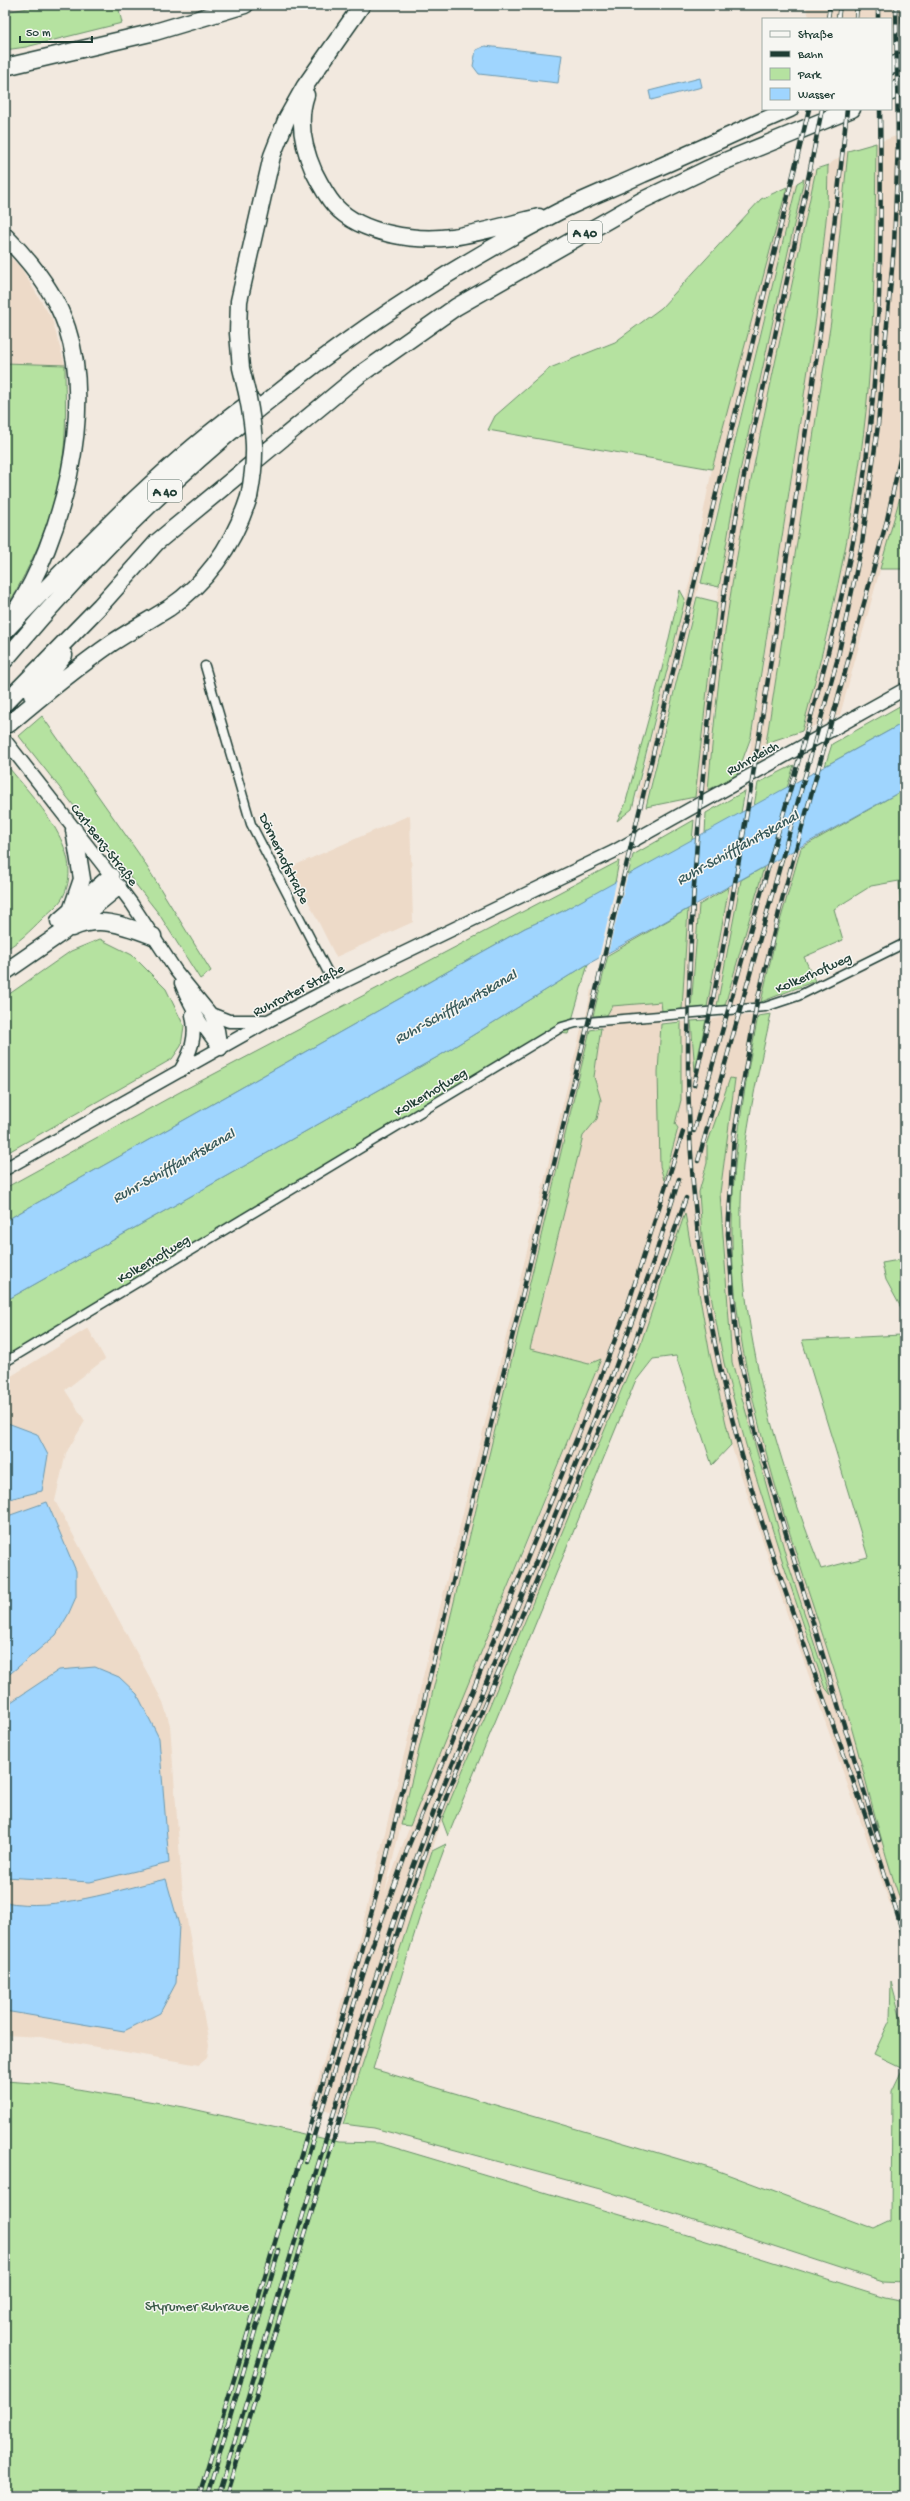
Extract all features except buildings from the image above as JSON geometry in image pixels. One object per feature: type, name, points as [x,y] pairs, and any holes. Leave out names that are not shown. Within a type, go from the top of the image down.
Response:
[{"type":"highway","points":[[5,58],[100,36],[214,5]]},
{"type":"highway","points":[[5,67],[155,32],[245,5]]},
{"type":"highway","points":[[7,726],[59,682],[112,643],[169,608],[193,590],[212,569],[230,544],[242,520],[249,497],[254,470],[255,431],[247,393],[238,369],[239,301],[265,183],[272,156],[294,119],[305,86],[329,54],[362,5]]},
{"type":"highway","points":[[892,66],[905,60]]},
{"type":"highway","points":[[892,92],[905,85]]},
{"type":"highway","name":"A 40","points":[[5,660],[99,555],[171,485],[262,404],[344,343],[404,302],[466,264],[560,212],[788,110]]},
{"type":"highway","name":"A 40","points":[[5,703],[100,606],[157,542],[358,376],[456,307],[643,200],[718,164],[850,110]]},
{"type":"highway","points":[[294,119],[325,192],[335,206],[351,219],[364,225],[413,237],[451,237],[560,212]]},
{"type":"highway","points":[[5,236],[42,279],[61,313],[74,357],[78,393],[66,488],[33,578],[5,628]]},
{"type":"highway","points":[[5,631],[155,479],[214,428],[305,363],[344,343]]},
{"type":"highway","points":[[7,726],[57,664],[100,606]]},
{"type":"highway","points":[[71,912],[77,898],[82,879],[74,830]]},
{"type":"highway","points":[[5,962],[28,948],[71,912],[115,881]]},
{"type":"highway","points":[[5,972],[63,932],[115,881]]},
{"type":"highway","points":[[63,932],[85,924],[107,922],[153,936]]},
{"type":"main road","name":"Ruhrdeich","points":[[613,852],[905,689]]},
{"type":"main road","name":"Carl-Benz-Straße","points":[[5,740],[115,881],[176,971],[211,1014],[218,1030],[221,1049]]},
{"type":"main road","name":"Ruhrorter Straße","points":[[5,1169],[221,1049],[270,1020],[335,986],[613,852]]},
{"type":"main road","name":"Carl-Benz-Straße","points":[[176,971],[190,1006],[206,1033],[221,1049]]},
{"type":"main road","points":[[180,1071],[190,1055],[194,1038],[195,1027],[190,1006]]},
{"type":"main road","points":[[211,1014],[229,1021],[270,1020]]},
{"type":"street","name":"Dörnerhofstraße","points":[[206,666],[251,824],[335,986]]},
{"type":"street","name":"Kolkerhofweg","points":[[5,1362],[562,1027],[576,1023],[765,1007],[798,996],[905,943]]},
{"type":"shaded area","points":[[805,5],[905,5],[905,22],[892,28],[892,18],[810,18]]},
{"type":"shaded area","points":[[905,133],[905,479],[840,715],[802,731],[829,630],[844,556],[860,461],[870,360],[875,264],[876,143]]},
{"type":"shaded area","points":[[848,151],[831,321],[766,743],[763,759],[747,769],[816,318],[827,210],[828,165]]},
{"type":"shaded area","points":[[816,169],[755,456],[732,586],[714,716],[708,790],[695,797],[717,602],[735,494],[804,179]]},
{"type":"shaded area","points":[[797,183],[646,801],[637,798],[690,580],[712,469],[787,187]]},
{"type":"shaded area","points":[[5,252],[21,268],[52,319],[65,365],[5,363]]},
{"type":"shaded area","points":[[410,815],[413,922],[336,957],[291,867]]},
{"type":"shaded area","points":[[801,848],[777,932],[761,1002],[725,1005],[764,867]]},
{"type":"shaded area","points":[[741,880],[717,1006],[707,1007],[729,887]]},
{"type":"shaded area","points":[[699,905],[691,1009],[682,1009],[688,909]]},
{"type":"shaded area","points":[[591,990],[599,992],[593,1016],[586,1016]]},
{"type":"shaded area","points":[[662,1002],[658,1072],[664,1179],[678,1128],[674,1124],[681,1100],[681,1022],[691,1021],[695,1069],[706,1020],[735,1015],[758,1016],[739,1115],[734,1173],[733,1268],[742,1344],[757,1422],[865,1772],[899,1898],[891,1907],[788,1617],[731,1445],[710,1355],[685,1214],[641,1343],[442,1820],[345,2116],[311,2105],[357,1947],[581,1030],[590,1030],[385,1892],[426,1783],[530,1536],[601,1359],[589,1364],[530,1350],[583,1136],[597,1119],[601,1101],[594,1077],[601,1028],[612,1006]],"holes":[[[735,1079],[720,1193],[732,1362],[787,1560],[830,1694],[824,1686],[746,1445],[724,1363],[710,1290],[702,1237],[699,1192],[707,1163],[707,1145]]]},
{"type":"shaded area","points":[[88,1328],[105,1359],[65,1390],[85,1421],[66,1453],[55,1501],[163,1702],[170,1725],[183,1898],[209,2045],[207,2058],[199,2065],[40,2037],[5,2035],[5,1380]]},
{"type":"green space","points":[[46,5],[118,5],[122,23],[26,47],[5,50],[5,12]]},
{"type":"green space","points":[[876,143],[872,328],[868,390],[864,433],[851,519],[824,647],[802,731],[766,743],[831,321],[848,151]]},
{"type":"green space","points":[[828,165],[827,210],[816,318],[751,737],[737,775],[708,790],[724,636],[741,533],[816,169]]},
{"type":"green space","points":[[804,179],[735,494],[719,587],[701,583],[797,183]]},
{"type":"green space","points":[[787,187],[712,469],[488,430],[495,416],[550,368],[615,342],[661,308],[761,199]]},
{"type":"green space","points":[[5,363],[65,365],[66,411],[60,477],[49,517],[34,556],[5,610]]},
{"type":"green space","points":[[905,479],[905,569],[880,569]]},
{"type":"green space","points":[[680,590],[685,599],[632,809],[617,821],[625,805],[662,669]]},
{"type":"green space","points":[[697,597],[717,602],[695,797],[646,807]]},
{"type":"green space","points":[[905,703],[905,722],[825,766],[832,744]]},
{"type":"green space","points":[[42,716],[139,854],[211,971],[200,979],[159,914],[19,736]]},
{"type":"green space","points":[[5,763],[42,808],[54,826],[63,843],[68,861],[69,879],[63,897],[59,903],[24,936],[5,950]]},
{"type":"green space","points":[[794,765],[787,788],[754,806],[758,783]]},
{"type":"green space","points":[[905,789],[905,935],[902,936],[899,881],[871,886],[834,909],[843,940],[804,957],[815,981],[761,1002],[777,932],[801,848]]},
{"type":"green space","points":[[745,791],[741,813],[705,834],[706,813]]},
{"type":"green space","points":[[694,820],[692,841],[628,875],[633,855]]},
{"type":"green space","points":[[619,861],[615,883],[561,912],[525,928],[5,1221],[5,1188],[178,1093]]},
{"type":"green space","points":[[764,867],[725,1005],[717,1006],[741,880]]},
{"type":"green space","points":[[729,887],[707,1007],[691,1009],[699,905]]},
{"type":"green space","points":[[688,909],[682,1009],[662,1011],[661,1002],[612,1006],[607,1015],[593,1016],[608,955]]},
{"type":"green space","points":[[100,939],[132,955],[166,989],[184,1026],[181,1046],[172,1059],[5,1154],[5,997],[71,951]]},
{"type":"green space","points":[[588,964],[568,1034],[559,1033],[5,1366],[5,1301],[439,1056]]},
{"type":"green space","points":[[771,1014],[751,1109],[745,1147],[741,1218],[743,1269],[749,1321],[771,1423],[786,1472],[821,1569],[868,1557],[802,1340],[901,1335],[905,1442],[904,1911],[886,1856],[840,1689],[774,1481],[748,1376],[739,1322],[733,1268],[732,1236],[734,1172],[742,1110],[758,1016]]},
{"type":"green space","points":[[706,1020],[695,1071],[691,1021]]},
{"type":"green space","points":[[681,1022],[681,1100],[675,1124],[678,1128],[664,1180],[660,1166],[658,1072],[661,1024]]},
{"type":"green space","points":[[601,1028],[594,1077],[601,1100],[597,1119],[583,1136],[530,1349],[589,1364],[601,1359],[410,1826],[401,1825],[590,1030]]},
{"type":"green space","points":[[730,1078],[735,1079],[720,1193],[732,1362],[787,1560],[831,1695],[824,1686],[746,1445],[724,1363],[710,1290],[702,1237],[699,1192],[707,1163],[707,1145]]},
{"type":"green space","points":[[685,1213],[710,1355],[731,1445],[712,1465],[676,1356],[653,1359],[635,1382],[448,1836],[442,1820],[641,1343]]},
{"type":"green space","points":[[905,1259],[905,1315],[886,1280],[882,1263]]},
{"type":"green space","points":[[446,1844],[422,1909],[373,2069],[716,2170],[874,2229],[891,2221],[892,2091],[903,2068],[874,2054],[890,2020],[891,1982],[905,2033],[905,2283],[883,2282],[600,2189],[374,2128],[343,2124],[432,1851]]},
{"type":"green space","name":"Styrumer Ruhraue","points":[[5,2081],[48,2084],[184,2107],[339,2142],[379,2143],[671,2230],[885,2297],[905,2301],[905,2496],[5,2496]]},
{"type":"water","points":[[485,46],[562,55],[558,83],[479,74],[473,66],[476,50]]},
{"type":"water","points":[[700,78],[702,87],[651,100],[649,91]]},
{"type":"water","name":"Ruhr-Schifffahrtskanal","points":[[905,722],[905,789],[588,964],[439,1056],[5,1301],[5,1221],[525,928],[561,912]]},
{"type":"water","points":[[5,1422],[37,1434],[48,1455],[42,1491],[5,1500]]},
{"type":"water","points":[[47,1502],[76,1571],[76,1597],[68,1615],[56,1635],[5,1678],[5,1517]]},
{"type":"water","points":[[95,1667],[119,1677],[137,1694],[159,1738],[169,1863],[90,1882],[5,1877],[5,1706],[59,1670]]},
{"type":"water","points":[[166,1879],[179,1925],[176,1983],[160,2013],[124,2031],[5,2011],[5,1902],[44,1904],[65,1902],[107,1894]]},
{"type":"pier","points":[[628,873],[607,957],[598,962],[617,879]]},
{"type":"railway","points":[[5,7],[13,5]]},
{"type":"railway","points":[[828,18],[830,5]]},
{"type":"railway","points":[[838,18],[840,5]]},
{"type":"railway","points":[[856,18],[857,5]]},
{"type":"railway","points":[[878,5],[878,18]]},
{"type":"railway","points":[[698,1161],[837,661],[862,544],[878,425],[894,246],[898,143],[896,5]]},
{"type":"railway","points":[[902,5],[905,68]]},
{"type":"railway","points":[[199,2496],[349,1995],[385,1863],[809,110]]},
{"type":"railway","points":[[822,110],[787,282],[743,478],[717,643],[697,842],[690,971],[688,1097],[696,1222],[716,1349],[734,1425],[755,1500],[779,1573],[858,1793],[905,1941]]},
{"type":"railway","points":[[694,1085],[730,912],[759,737],[797,493],[833,237],[847,110]]},
{"type":"railway","points":[[694,1131],[817,694],[853,541],[867,453],[876,355],[879,306],[881,207],[880,110]]},
{"type":"railway","points":[[879,1840],[756,1435],[736,1337],[728,1234],[734,1135],[757,1002],[782,900],[887,520],[903,445]]},
{"type":"railway","points":[[306,2162],[370,1952],[409,1845],[579,1433],[626,1311],[683,1132]]},
{"type":"railway","points":[[218,2496],[364,2013],[402,1897],[441,1792],[613,1374],[653,1263],[679,1179]]},
{"type":"railway","points":[[226,2496],[371,2015],[408,1900],[447,1795],[630,1356],[686,1198]]},
{"type":"railway","points":[[207,2496],[279,2250]]}]
